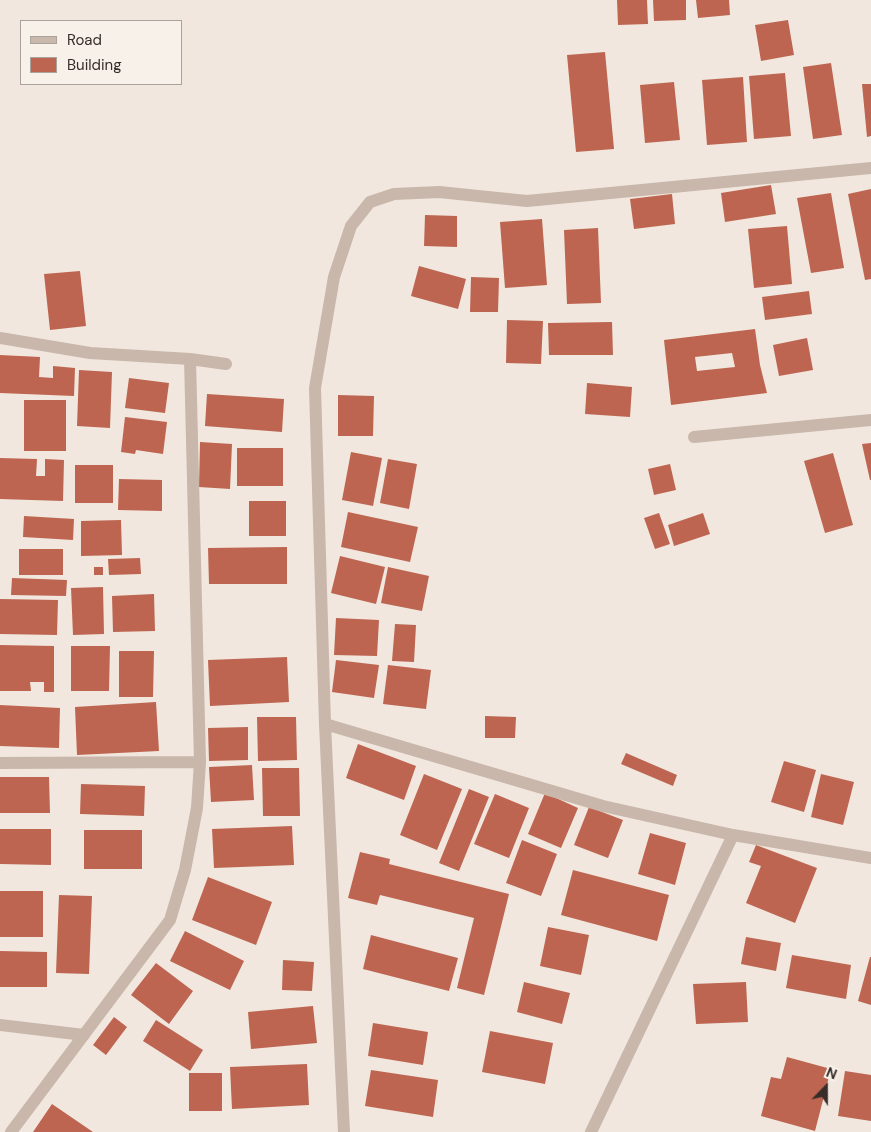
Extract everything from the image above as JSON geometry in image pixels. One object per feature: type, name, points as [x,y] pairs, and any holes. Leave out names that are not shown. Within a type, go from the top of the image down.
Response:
[{"type":"street","points":[[344,1132],[325,724],[315,388],[334,277],[351,226],[370,202],[394,194],[439,192],[526,201],[871,168]]},
{"type":"street","points":[[0,338],[90,353],[190,359],[226,364]]},
{"type":"street","points":[[12,1132],[170,920],[187,861],[197,808],[200,762],[190,359]]},
{"type":"street","points":[[694,437],[871,420]]},
{"type":"street","points":[[325,724],[603,806],[733,835],[871,858]]},
{"type":"street","points":[[0,763],[200,762]]},
{"type":"street","points":[[591,1132],[733,835]]},
{"type":"street","points":[[0,1025],[84,1035]]},
{"type":"building","points":[[617,0],[647,0],[648,24],[618,25]]},
{"type":"building","points":[[653,0],[686,0],[686,20],[654,21]]},
{"type":"building","points":[[696,0],[729,0],[730,15],[698,18]]},
{"type":"building","points":[[788,20],[794,55],[761,61],[755,25]]},
{"type":"building","points":[[605,52],[614,149],[576,152],[567,55]]},
{"type":"building","points":[[831,63],[842,135],[813,139],[803,67]]},
{"type":"building","points":[[785,73],[791,136],[754,139],[749,76]]},
{"type":"building","points":[[743,77],[747,142],[707,145],[702,80]]},
{"type":"building","points":[[674,82],[680,140],[645,143],[640,85]]},
{"type":"building","points":[[862,84],[871,84],[871,136],[867,137]]},
{"type":"building","points":[[771,185],[776,214],[725,222],[721,193]]},
{"type":"building","points":[[871,189],[871,279],[865,280],[848,194]]},
{"type":"building","points":[[831,193],[844,268],[811,273],[797,198]]},
{"type":"building","points":[[672,194],[675,224],[634,229],[630,199]]},
{"type":"building","points":[[425,215],[457,216],[457,247],[424,246]]},
{"type":"building","points":[[542,219],[547,285],[505,288],[500,222]]},
{"type":"building","points":[[787,226],[792,284],[754,288],[748,229]]},
{"type":"building","points":[[598,228],[601,303],[567,304],[564,230]]},
{"type":"building","points":[[419,266],[466,279],[458,309],[411,296]]},
{"type":"building","points":[[80,271],[86,326],[50,330],[44,274]]},
{"type":"building","points":[[471,277],[499,278],[498,312],[470,312]]},
{"type":"building","points":[[809,291],[812,314],[765,320],[762,297]]},
{"type":"building","points":[[507,320],[543,321],[541,364],[506,363]]},
{"type":"building","points":[[612,322],[613,355],[549,355],[548,323]]},
{"type":"building","points":[[755,329],[760,365],[767,393],[671,405],[664,340]],"holes":[[[732,353],[735,367],[697,371],[695,357]]]},
{"type":"building","points":[[807,338],[813,370],[779,376],[773,345]]},
{"type":"building","points":[[0,355],[40,357],[39,377],[53,378],[53,366],[75,368],[74,396],[0,393]]},
{"type":"building","points":[[79,370],[112,372],[110,428],[77,426]]},
{"type":"building","points":[[129,378],[169,383],[165,413],[125,408]]},
{"type":"building","points":[[587,383],[632,387],[630,417],[585,414]]},
{"type":"building","points":[[207,394],[284,399],[282,432],[205,426]]},
{"type":"building","points":[[338,395],[374,396],[373,436],[338,436]]},
{"type":"building","points":[[24,400],[66,400],[66,451],[24,451]]},
{"type":"building","points":[[125,417],[167,422],[163,454],[136,450],[135,454],[121,452]]},
{"type":"building","points":[[200,442],[232,444],[230,489],[199,487]]},
{"type":"building","points":[[871,443],[871,480],[870,480],[862,444]]},
{"type":"building","points":[[237,448],[283,448],[283,486],[237,486]]},
{"type":"building","points":[[351,452],[382,458],[373,506],[342,500]]},
{"type":"building","points":[[833,453],[853,525],[825,533],[804,461]]},
{"type":"building","points":[[0,458],[37,459],[36,476],[45,476],[45,459],[64,460],[63,501],[0,499]]},
{"type":"building","points":[[388,459],[417,464],[409,509],[380,503]]},
{"type":"building","points":[[670,464],[676,490],[654,495],[648,469]]},
{"type":"building","points":[[75,465],[113,465],[113,503],[75,503]]},
{"type":"building","points":[[119,479],[162,480],[162,511],[118,510]]},
{"type":"building","points":[[249,501],[286,501],[286,536],[249,536]]},
{"type":"building","points":[[348,512],[418,527],[410,562],[341,547]]},
{"type":"building","points":[[659,513],[670,544],[655,549],[644,518]]},
{"type":"building","points":[[703,513],[710,534],[674,546],[668,525]]},
{"type":"building","points":[[24,516],[74,519],[73,540],[23,537]]},
{"type":"building","points":[[121,520],[122,555],[81,556],[81,521]]},
{"type":"building","points":[[287,547],[287,584],[209,584],[208,548]]},
{"type":"building","points":[[19,549],[63,549],[63,575],[19,575]]},
{"type":"building","points":[[340,556],[385,567],[376,604],[331,593]]},
{"type":"building","points":[[140,558],[141,574],[109,575],[108,559]]},
{"type":"building","points":[[94,567],[103,567],[103,575],[94,575]]},
{"type":"building","points":[[388,567],[429,576],[422,611],[381,603]]},
{"type":"building","points":[[12,578],[67,580],[66,596],[11,595]]},
{"type":"building","points":[[103,587],[104,634],[73,635],[71,588]]},
{"type":"building","points":[[154,594],[155,631],[113,632],[112,596]]},
{"type":"building","points":[[0,599],[58,600],[57,635],[0,634]]},
{"type":"building","points":[[336,618],[379,620],[377,656],[334,655]]},
{"type":"building","points":[[395,624],[416,625],[414,662],[392,661]]},
{"type":"building","points":[[0,645],[54,646],[54,692],[44,692],[44,682],[30,682],[31,691],[0,691]]},
{"type":"building","points":[[71,646],[110,646],[109,691],[71,691]]},
{"type":"building","points":[[119,651],[154,651],[153,697],[119,697]]},
{"type":"building","points":[[287,657],[289,702],[210,706],[208,660]]},
{"type":"building","points":[[336,660],[379,665],[374,698],[332,692]]},
{"type":"building","points":[[388,665],[431,670],[426,709],[383,704]]},
{"type":"building","points":[[156,702],[159,751],[77,755],[75,707]]},
{"type":"building","points":[[0,705],[60,708],[59,748],[0,746]]},
{"type":"building","points":[[485,716],[516,717],[515,738],[485,738]]},
{"type":"building","points":[[257,717],[296,717],[297,760],[258,761]]},
{"type":"building","points":[[248,727],[248,760],[209,761],[208,728]]},
{"type":"building","points":[[358,744],[416,766],[404,800],[346,778]]},
{"type":"building","points":[[626,753],[677,775],[673,786],[621,764]]},
{"type":"building","points":[[784,761],[816,770],[804,812],[771,802]]},
{"type":"building","points":[[252,765],[254,800],[211,802],[209,767]]},
{"type":"building","points":[[262,768],[299,768],[300,816],[263,816]]},
{"type":"building","points":[[424,774],[462,789],[437,850],[400,835]]},
{"type":"building","points":[[821,774],[854,782],[843,825],[811,817]]},
{"type":"building","points":[[0,777],[49,777],[50,813],[0,813]]},
{"type":"building","points":[[81,784],[145,786],[144,816],[80,814]]},
{"type":"building","points":[[469,789],[489,797],[459,871],[439,863]]},
{"type":"building","points":[[545,793],[578,808],[561,848],[528,834]]},
{"type":"building","points":[[495,794],[529,808],[509,858],[474,844]]},
{"type":"building","points":[[589,807],[623,820],[608,858],[574,845]]},
{"type":"building","points":[[292,826],[294,865],[214,868],[212,829]]},
{"type":"building","points":[[0,829],[51,829],[51,865],[0,864]]},
{"type":"building","points":[[84,830],[142,830],[142,869],[84,869]]},
{"type":"building","points":[[650,833],[686,843],[675,885],[638,874]]},
{"type":"building","points":[[522,840],[557,854],[541,896],[506,883]]},
{"type":"building","points":[[756,845],[817,868],[795,923],[746,903],[761,866],[749,862]]},
{"type":"building","points":[[360,852],[390,859],[389,864],[509,894],[484,995],[457,988],[474,918],[380,895],[377,905],[348,898]]},
{"type":"building","points":[[573,870],[669,895],[657,941],[561,915]]},
{"type":"building","points":[[208,877],[272,902],[256,945],[192,920]]},
{"type":"building","points":[[0,891],[43,891],[43,937],[0,937]]},
{"type":"building","points":[[59,895],[92,896],[89,974],[56,973]]},
{"type":"building","points":[[548,927],[589,935],[581,975],[540,966]]},
{"type":"building","points":[[185,931],[244,961],[230,990],[170,961]]},
{"type":"building","points":[[371,935],[458,958],[449,991],[363,969]]},
{"type":"building","points":[[746,937],[781,943],[776,971],[741,964]]},
{"type":"building","points":[[0,951],[47,952],[47,987],[0,987]]},
{"type":"building","points":[[792,955],[851,965],[846,999],[786,988]]},
{"type":"building","points":[[871,957],[871,1005],[858,1001]]},
{"type":"building","points":[[283,960],[314,962],[312,991],[282,990]]},
{"type":"building","points":[[156,963],[193,991],[169,1024],[131,995]]},
{"type":"building","points":[[524,982],[570,993],[562,1024],[517,1012]]},
{"type":"building","points":[[746,982],[748,1022],[696,1024],[693,984]]},
{"type":"building","points":[[313,1006],[317,1043],[251,1049],[248,1012]]},
{"type":"building","points":[[114,1017],[127,1027],[106,1055],[93,1045]]},
{"type":"building","points":[[156,1020],[203,1050],[190,1071],[143,1041]]},
{"type":"building","points":[[373,1023],[428,1032],[423,1065],[368,1056]]},
{"type":"building","points":[[490,1031],[553,1043],[545,1084],[482,1072]]},
{"type":"building","points":[[787,1057],[831,1069],[815,1131],[761,1116],[771,1077],[781,1079]]},
{"type":"building","points":[[307,1064],[309,1105],[232,1109],[230,1067]]},
{"type":"building","points":[[371,1070],[438,1080],[433,1117],[365,1106]]},
{"type":"building","points":[[845,1071],[871,1075],[871,1121],[838,1116]]},
{"type":"building","points":[[189,1073],[222,1073],[222,1111],[189,1111]]},
{"type":"building","points":[[52,1104],[93,1132],[33,1132]]}]
